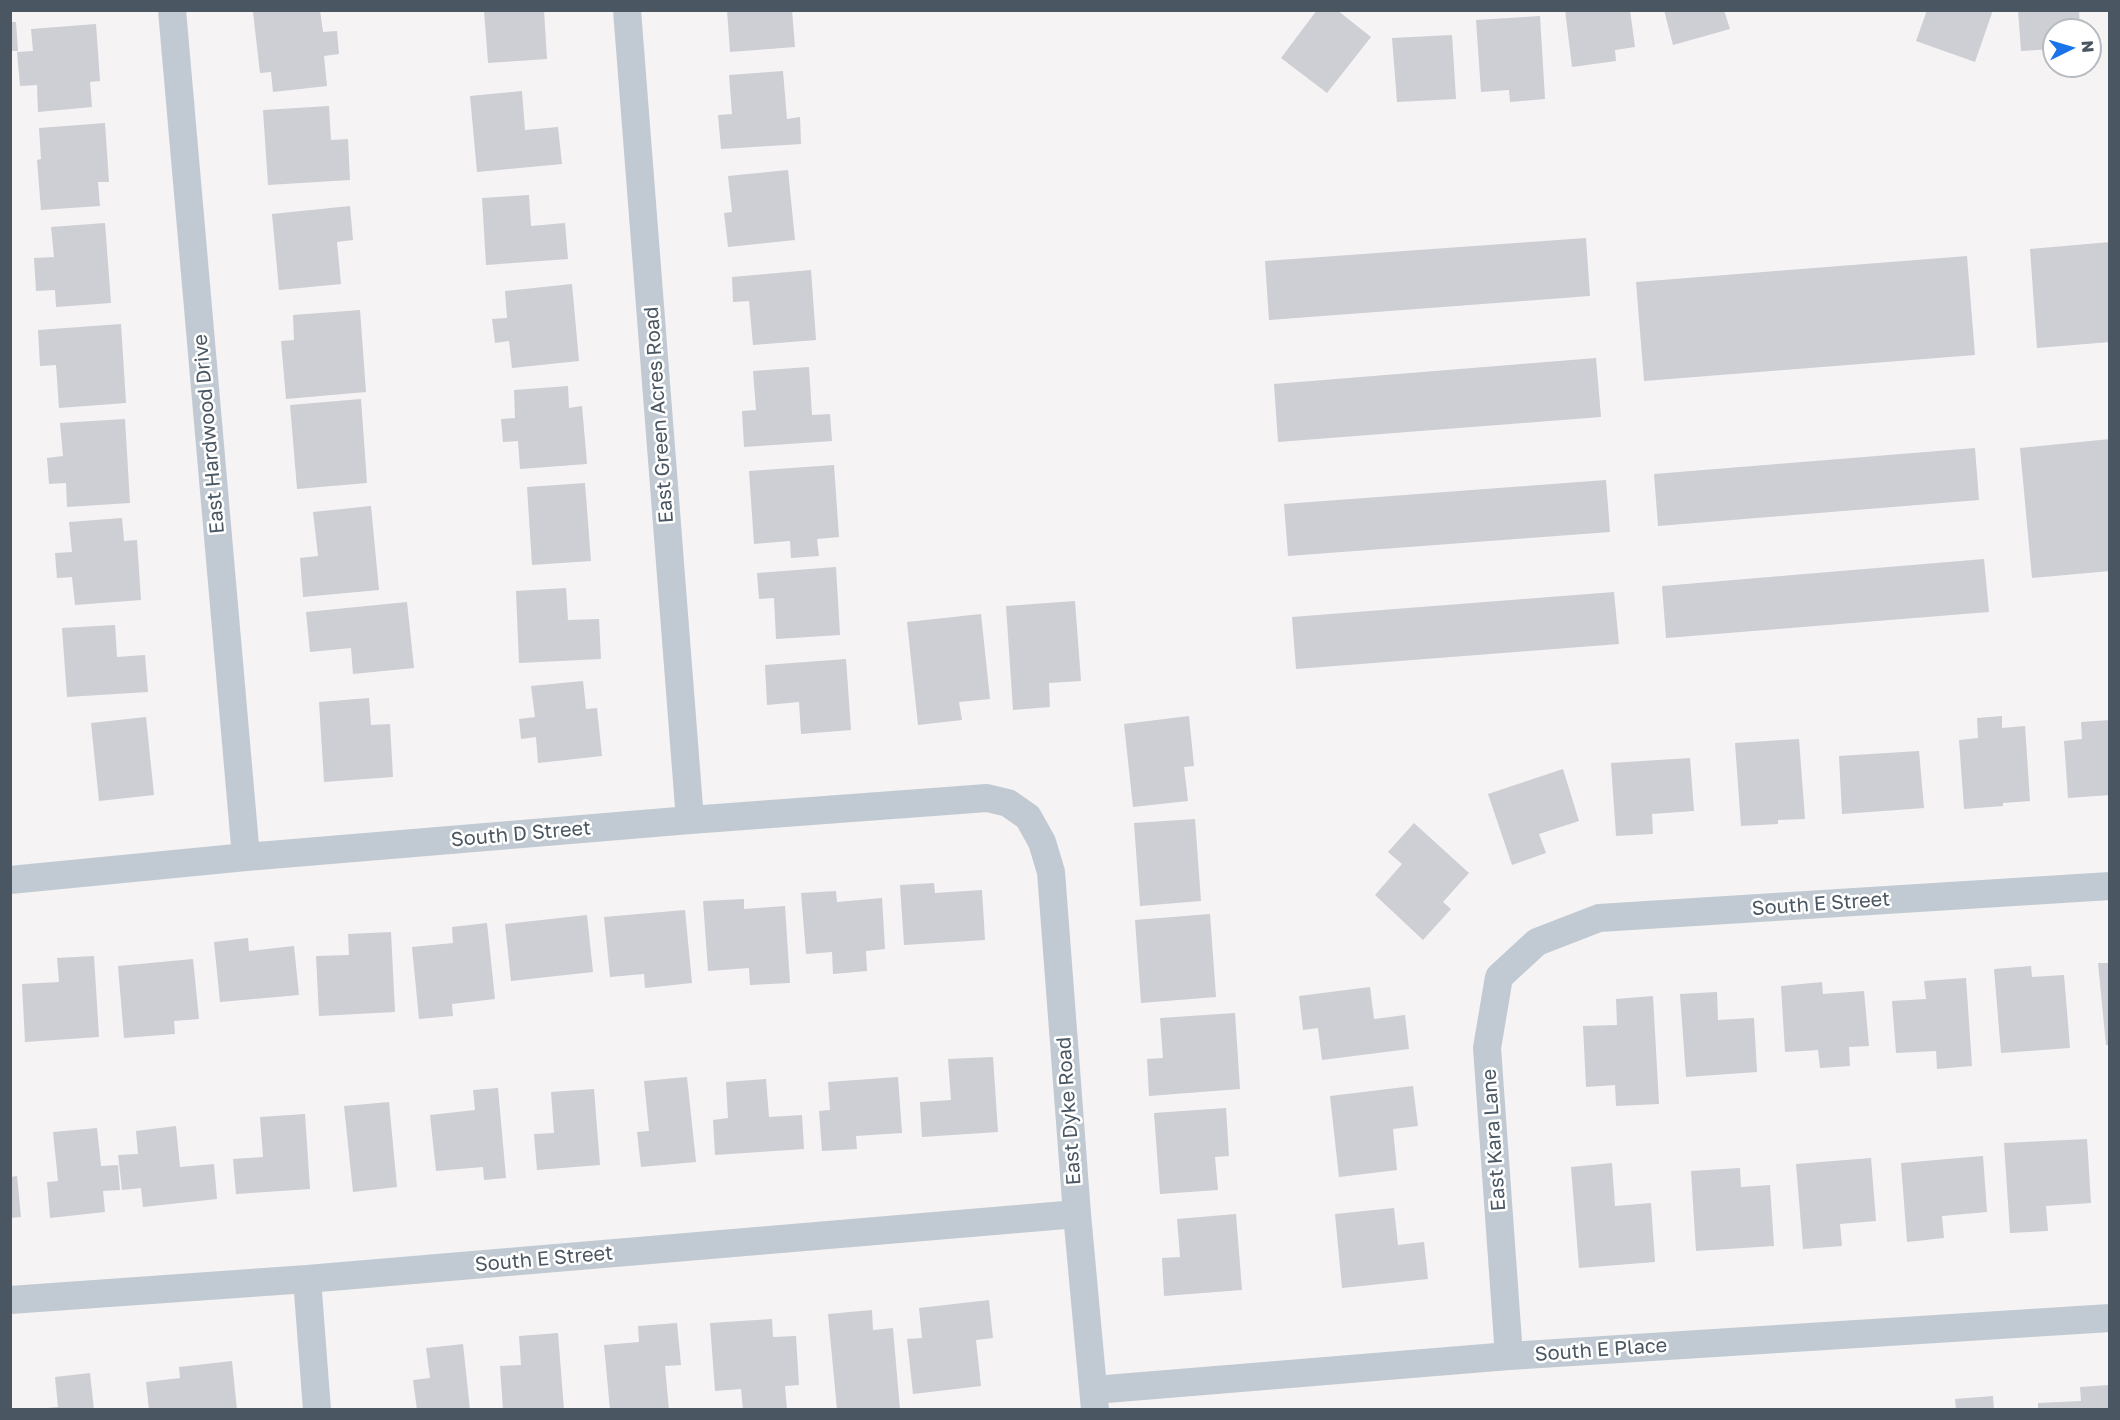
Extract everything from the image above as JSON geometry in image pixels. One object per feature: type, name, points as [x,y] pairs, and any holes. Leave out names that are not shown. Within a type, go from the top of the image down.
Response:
[{"type":"street","name":"East Hardwood Drive","points":[[172,10],[246,857]]},
{"type":"street","name":"East Green Acres Road","points":[[627,10],[690,820]]},
{"type":"street","name":"South D Street","points":[[10,879],[690,820],[987,798],[1008,803],[1028,817]]},
{"type":"street","name":"East Dyke Road","points":[[1028,817],[1042,842],[1051,872],[1077,1214],[1094,1400]]},
{"type":"street","name":"South E Street","points":[[1537,942],[1599,918],[2109,886]]},
{"type":"street","name":"East Kara Lane","points":[[1509,1356],[1487,1048],[1499,977],[1537,942]]},
{"type":"street","name":"South E Street","points":[[10,1300],[307,1279],[1077,1214]]},
{"type":"street","points":[[307,1279],[317,1410]]},
{"type":"street","name":"South E Place","points":[[1094,1400],[1509,1356],[2109,1318]]},
{"type":"building","points":[[320,10],[323,32],[337,31],[339,54],[324,56],[327,86],[273,92],[271,72],[260,73],[253,12]]},
{"type":"building","points":[[484,10],[544,10],[547,59],[488,63]]},
{"type":"building","points":[[727,10],[792,10],[795,47],[730,52]]},
{"type":"building","points":[[1317,10],[1337,10],[1371,37],[1327,93],[1281,58]]},
{"type":"building","points":[[1565,10],[1630,10],[1635,47],[1615,50],[1616,61],[1572,67]]},
{"type":"building","points":[[1664,10],[1724,10],[1730,29],[1673,45]]},
{"type":"building","points":[[1927,10],[1993,10],[1975,62],[1916,41]]},
{"type":"building","points":[[2018,10],[2079,10],[2079,18],[2042,18],[2042,50],[2021,51]]},
{"type":"building","points":[[1540,16],[1545,99],[1510,102],[1509,90],[1481,92],[1476,20]]},
{"type":"building","points":[[10,22],[16,22],[18,51],[10,51]]},
{"type":"building","points":[[96,24],[100,81],[90,82],[92,107],[38,112],[37,85],[20,86],[17,52],[33,51],[31,29]]},
{"type":"building","points":[[1452,35],[1456,99],[1397,102],[1392,38]]},
{"type":"building","points":[[783,71],[787,119],[800,117],[801,144],[721,149],[718,115],[732,114],[729,75]]},
{"type":"building","points":[[522,91],[525,130],[558,127],[562,164],[477,172],[470,96]]},
{"type":"building","points":[[329,106],[331,140],[348,139],[350,180],[268,185],[263,110]]},
{"type":"building","points":[[105,123],[109,182],[98,182],[100,206],[41,210],[37,160],[41,159],[39,128]]},
{"type":"building","points":[[788,170],[795,240],[728,247],[724,213],[732,212],[728,176]]},
{"type":"building","points":[[529,195],[531,226],[565,223],[568,259],[486,265],[482,198]]},
{"type":"building","points":[[350,206],[353,240],[337,242],[341,284],[279,290],[272,214]]},
{"type":"building","points":[[105,223],[111,303],[56,307],[55,290],[36,291],[34,258],[54,257],[51,227]]},
{"type":"building","points":[[1586,238],[1590,296],[1269,320],[1265,261]]},
{"type":"building","points":[[2110,242],[2110,342],[2037,348],[2030,249]]},
{"type":"building","points":[[1967,256],[1975,355],[1644,381],[1636,282]]},
{"type":"building","points":[[811,270],[816,340],[753,345],[749,301],[733,302],[732,277]]},
{"type":"building","points":[[572,284],[579,361],[512,368],[509,341],[495,343],[492,319],[507,318],[505,291]]},
{"type":"building","points":[[360,310],[366,392],[286,399],[281,341],[294,340],[293,315]]},
{"type":"building","points":[[121,324],[126,403],[59,408],[56,365],[40,366],[38,330]]},
{"type":"building","points":[[1596,358],[1601,417],[1278,442],[1274,384]]},
{"type":"building","points":[[809,367],[812,415],[830,414],[832,441],[744,447],[742,411],[756,410],[753,371]]},
{"type":"building","points":[[568,386],[569,408],[582,406],[587,464],[520,469],[518,441],[503,442],[501,419],[515,418],[514,390]]},
{"type":"building","points":[[361,399],[367,483],[297,489],[290,405]]},
{"type":"building","points":[[125,419],[130,503],[67,507],[66,483],[49,484],[47,458],[63,456],[60,423]]},
{"type":"building","points":[[2110,439],[2110,571],[2032,578],[2020,448]]},
{"type":"building","points":[[1975,448],[1979,500],[1658,526],[1654,474]]},
{"type":"building","points":[[834,465],[839,537],[817,539],[819,556],[791,558],[790,541],[754,544],[749,471]]},
{"type":"building","points":[[1606,480],[1610,532],[1288,556],[1284,504]]},
{"type":"building","points":[[585,483],[591,561],[532,565],[527,487]]},
{"type":"building","points":[[371,506],[379,590],[303,597],[300,558],[318,556],[313,512]]},
{"type":"building","points":[[122,518],[124,541],[137,540],[141,600],[75,605],[72,577],[57,578],[55,553],[72,552],[69,522]]},
{"type":"building","points":[[1984,559],[1989,612],[1666,638],[1662,586]]},
{"type":"building","points":[[836,567],[840,635],[776,639],[774,598],[759,599],[757,573]]},
{"type":"building","points":[[566,588],[568,620],[599,619],[601,659],[519,663],[516,591]]},
{"type":"building","points":[[1614,592],[1619,644],[1296,669],[1292,617]]},
{"type":"building","points":[[1075,601],[1081,681],[1049,683],[1050,707],[1013,710],[1006,606]]},
{"type":"building","points":[[407,602],[414,668],[353,674],[351,648],[310,652],[306,612]]},
{"type":"building","points":[[981,614],[990,699],[959,702],[962,720],[918,725],[907,622]]},
{"type":"building","points":[[115,625],[117,657],[145,655],[148,692],[67,697],[62,628]]},
{"type":"building","points":[[846,659],[851,730],[801,734],[799,702],[767,705],[765,665]]},
{"type":"building","points":[[583,681],[586,709],[597,708],[602,756],[538,763],[536,737],[521,739],[519,719],[535,717],[531,686]]},
{"type":"building","points":[[369,698],[371,725],[390,724],[393,777],[324,782],[319,702]]},
{"type":"building","points":[[1189,716],[1194,766],[1184,767],[1188,801],[1133,807],[1124,724]]},
{"type":"building","points":[[2002,716],[2002,728],[2025,726],[2030,801],[1964,809],[1959,740],[1978,738],[1977,718]]},
{"type":"building","points":[[146,717],[154,795],[99,801],[91,723]]},
{"type":"building","points":[[2110,720],[2110,795],[2068,798],[2064,741],[2082,739],[2081,722]]},
{"type":"building","points":[[1799,739],[1805,819],[1778,820],[1778,824],[1741,826],[1735,743]]},
{"type":"building","points":[[1919,751],[1924,808],[1842,814],[1839,756]]},
{"type":"building","points":[[1690,758],[1694,811],[1652,814],[1653,834],[1616,836],[1611,763]]},
{"type":"building","points":[[1563,769],[1579,821],[1539,834],[1546,853],[1512,865],[1488,794]]},
{"type":"building","points":[[1195,819],[1201,901],[1140,906],[1134,823]]},
{"type":"building","points":[[1414,823],[1469,873],[1443,902],[1451,909],[1423,940],[1375,895],[1402,864],[1388,852]]},
{"type":"building","points":[[934,883],[935,893],[982,890],[985,940],[904,945],[900,885]]},
{"type":"building","points":[[836,891],[837,902],[882,898],[885,949],[866,951],[867,971],[833,974],[832,952],[806,954],[801,893]]},
{"type":"building","points":[[744,899],[744,909],[785,906],[790,983],[750,985],[749,968],[708,971],[703,901]]},
{"type":"building","points":[[685,910],[692,983],[645,988],[644,974],[610,977],[604,917]]},
{"type":"building","points":[[1210,914],[1216,997],[1141,1003],[1135,920]]},
{"type":"building","points":[[587,915],[593,972],[511,981],[505,924]]},
{"type":"building","points":[[487,923],[495,999],[452,1004],[453,1016],[419,1019],[412,947],[453,943],[452,927]]},
{"type":"building","points":[[391,932],[395,1012],[319,1016],[316,956],[349,955],[348,934]]},
{"type":"building","points":[[248,938],[249,951],[294,946],[299,995],[220,1002],[214,942]]},
{"type":"building","points":[[94,956],[99,1037],[25,1042],[22,984],[59,982],[57,958]]},
{"type":"building","points":[[193,959],[199,1019],[174,1021],[175,1034],[124,1038],[118,966]]},
{"type":"building","points":[[2098,963],[2110,963],[2110,1045],[2106,1045]]},
{"type":"building","points":[[2031,966],[2032,977],[2064,975],[2070,1048],[2001,1053],[1994,969]]},
{"type":"building","points":[[1966,978],[1972,1066],[1937,1069],[1936,1051],[1896,1053],[1892,1001],[1926,999],[1924,981]]},
{"type":"building","points":[[1822,982],[1823,994],[1864,991],[1869,1046],[1849,1047],[1850,1066],[1820,1068],[1818,1050],[1785,1052],[1781,986]]},
{"type":"building","points":[[1370,987],[1374,1019],[1405,1015],[1409,1049],[1322,1060],[1318,1028],[1303,1030],[1299,996]]},
{"type":"building","points":[[1717,992],[1718,1020],[1754,1018],[1757,1072],[1686,1077],[1680,994]]},
{"type":"building","points":[[1653,996],[1659,1104],[1616,1106],[1615,1085],[1586,1087],[1583,1026],[1617,1025],[1616,999]]},
{"type":"building","points":[[1235,1013],[1240,1089],[1149,1096],[1147,1059],[1163,1058],[1160,1018]]},
{"type":"building","points":[[993,1057],[998,1132],[922,1137],[920,1102],[951,1100],[948,1059]]},
{"type":"building","points":[[687,1077],[696,1162],[641,1167],[637,1132],[649,1131],[644,1081]]},
{"type":"building","points":[[898,1077],[902,1133],[856,1136],[857,1149],[822,1151],[819,1111],[830,1110],[828,1082]]},
{"type":"building","points":[[766,1079],[769,1117],[802,1115],[804,1149],[715,1155],[713,1120],[728,1118],[726,1082]]},
{"type":"building","points":[[1413,1086],[1418,1126],[1393,1129],[1397,1170],[1339,1177],[1330,1096]]},
{"type":"building","points":[[498,1088],[506,1178],[484,1180],[483,1167],[436,1171],[430,1115],[475,1110],[473,1090]]},
{"type":"building","points":[[594,1089],[600,1165],[537,1170],[534,1134],[554,1133],[551,1092]]},
{"type":"building","points":[[389,1102],[397,1187],[353,1192],[344,1106]]},
{"type":"building","points":[[1226,1108],[1229,1156],[1215,1157],[1218,1190],[1160,1194],[1154,1113]]},
{"type":"building","points":[[305,1114],[310,1189],[236,1194],[233,1159],[263,1157],[260,1117]]},
{"type":"building","points":[[176,1126],[180,1167],[214,1164],[217,1199],[143,1207],[141,1188],[122,1190],[118,1155],[138,1154],[136,1131]]},
{"type":"building","points":[[97,1128],[101,1166],[118,1165],[120,1190],[103,1191],[105,1212],[50,1218],[47,1182],[58,1181],[53,1132]]},
{"type":"building","points":[[2087,1139],[2091,1203],[2046,1206],[2048,1231],[2010,1233],[2004,1143]]},
{"type":"building","points":[[1983,1156],[1987,1212],[1942,1216],[1944,1238],[1907,1242],[1901,1163]]},
{"type":"building","points":[[1871,1158],[1876,1221],[1840,1224],[1842,1246],[1803,1249],[1796,1164]]},
{"type":"building","points":[[1612,1163],[1615,1206],[1651,1203],[1655,1262],[1579,1268],[1571,1167]]},
{"type":"building","points":[[1740,1168],[1741,1187],[1770,1185],[1774,1246],[1696,1251],[1691,1171]]},
{"type":"building","points":[[17,1176],[21,1217],[10,1218],[10,1177]]},
{"type":"building","points":[[1394,1208],[1398,1245],[1424,1242],[1428,1279],[1342,1288],[1335,1214]]},
{"type":"building","points":[[1236,1214],[1242,1290],[1164,1296],[1162,1258],[1180,1257],[1177,1219]]},
{"type":"building","points":[[989,1300],[993,1338],[976,1340],[981,1386],[913,1394],[907,1339],[922,1338],[919,1308]]},
{"type":"building","points":[[872,1310],[873,1330],[893,1328],[900,1410],[837,1410],[828,1314]]},
{"type":"building","points":[[772,1319],[773,1337],[796,1336],[799,1385],[785,1386],[787,1410],[743,1410],[741,1389],[715,1391],[710,1323]]},
{"type":"building","points":[[677,1323],[681,1365],[665,1366],[669,1410],[610,1410],[604,1345],[639,1342],[638,1326]]},
{"type":"building","points":[[558,1333],[564,1410],[503,1410],[500,1366],[521,1365],[519,1336]]},
{"type":"building","points":[[463,1344],[470,1410],[417,1410],[413,1380],[430,1378],[426,1348]]},
{"type":"building","points":[[232,1361],[237,1410],[149,1410],[146,1382],[180,1378],[179,1367]]},
{"type":"building","points":[[90,1373],[94,1410],[46,1410],[46,1408],[58,1407],[55,1377]]},
{"type":"building","points":[[2110,1385],[2110,1410],[2038,1410],[2038,1403],[2081,1401],[2080,1387]]},
{"type":"building","points":[[1993,1396],[1994,1410],[1956,1410],[1955,1399]]}]
